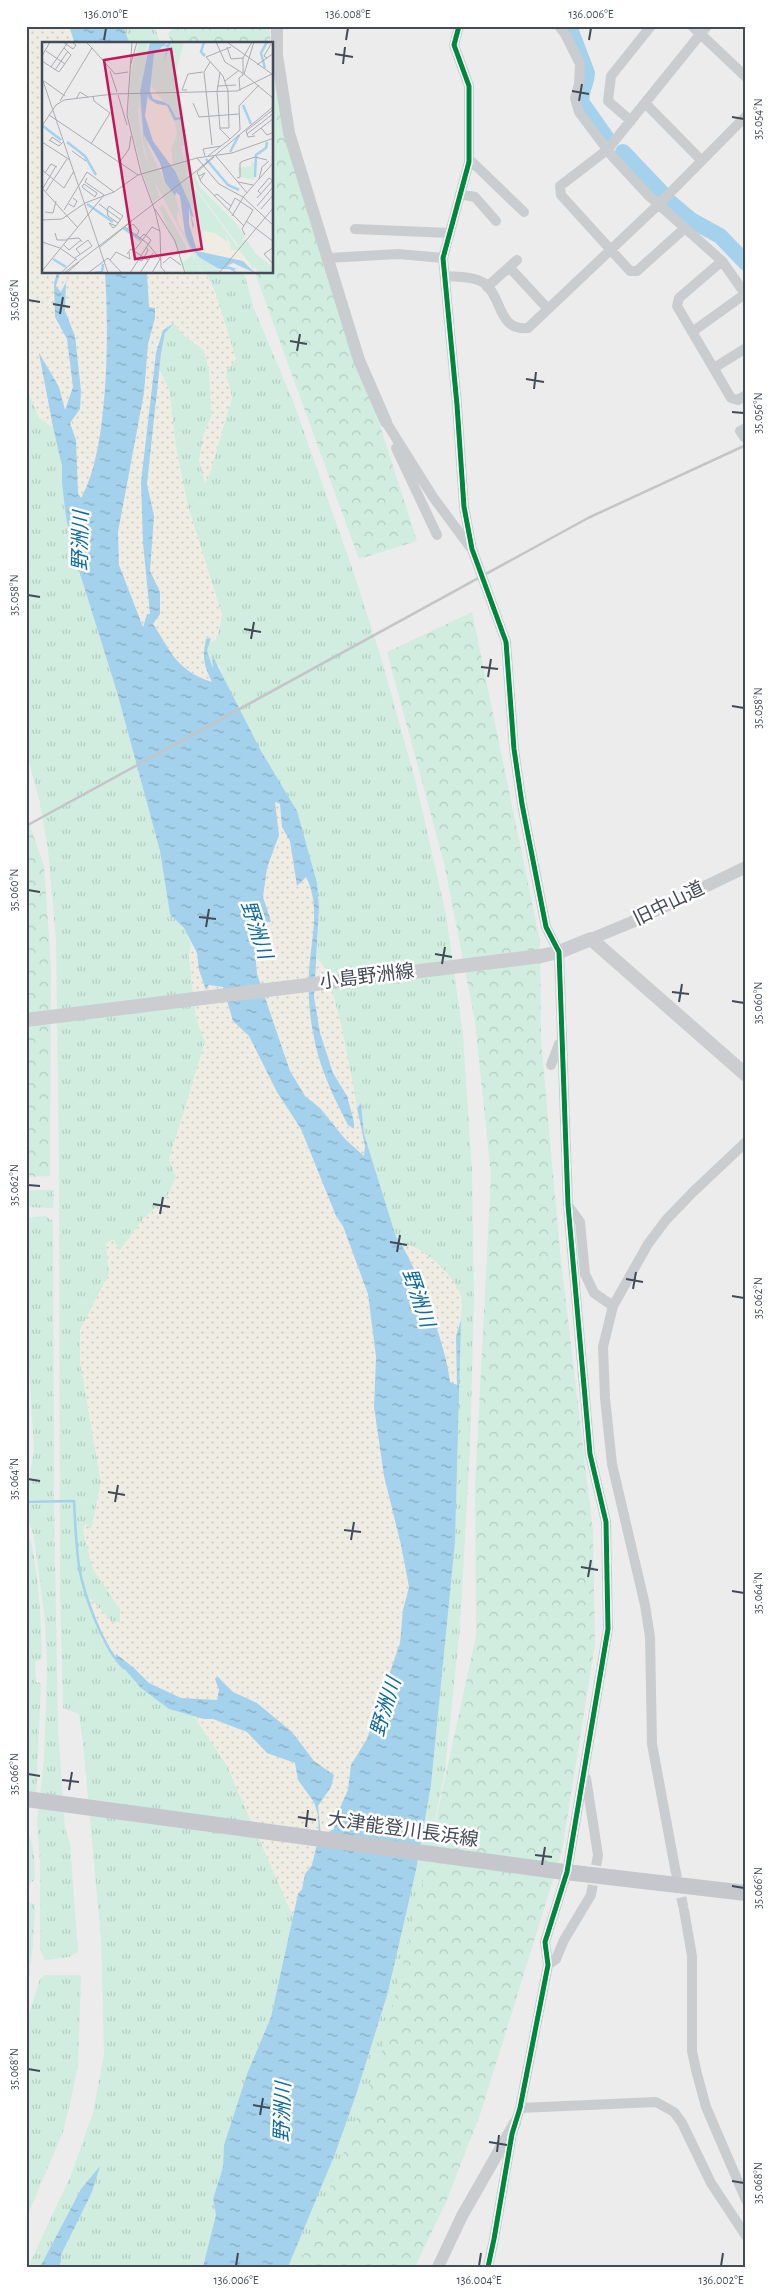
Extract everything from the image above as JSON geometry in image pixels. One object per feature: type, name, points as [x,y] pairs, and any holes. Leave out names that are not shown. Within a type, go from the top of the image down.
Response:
[{"type":"main road","name":"小島野洲線","points":[[26,1020],[541,956],[591,940]]},
{"type":"main road","points":[[591,940],[746,1075]]},
{"type":"main road","name":"大津能登川長浜線","points":[[26,1799],[562,1871],[746,1892]]},
{"type":"street","points":[[276,26],[277,55],[289,134],[360,360],[386,422],[433,497],[472,550]]},
{"type":"street","points":[[459,26],[454,45],[469,86],[469,159],[443,258],[464,507],[472,550],[506,642],[514,749],[522,804],[546,927],[558,952],[568,1205],[590,1454],[606,1522],[608,1599],[608,1630],[584,1770],[545,1942],[548,1965],[520,2108],[515,2123],[488,2267]]},
{"type":"street","points":[[631,121],[608,101],[611,76],[651,26]]},
{"type":"street","points":[[692,26],[704,30],[746,77]]},
{"type":"street","points":[[565,29],[580,64],[579,84],[575,98],[579,112],[607,150],[658,205],[722,261],[745,295],[692,332]]},
{"type":"street","points":[[685,228],[638,271],[630,271],[561,195],[560,186],[607,150],[704,30]]},
{"type":"street","points":[[645,103],[701,160]]},
{"type":"street","points":[[445,276],[468,277],[484,284],[508,324],[517,329],[528,328],[658,205],[746,116]]},
{"type":"street","points":[[469,159],[524,212]]},
{"type":"street","points":[[460,194],[475,197],[496,221]]},
{"type":"street","points":[[355,229],[450,233]]},
{"type":"street","points":[[328,258],[398,254],[443,258]]},
{"type":"street","points":[[487,287],[517,260]]},
{"type":"street","points":[[722,261],[679,298],[677,306],[731,398],[738,400],[746,395]]},
{"type":"street","points":[[509,267],[548,309]]},
{"type":"street","points":[[714,368],[746,348]]},
{"type":"street","points":[[388,437],[437,535]]},
{"type":"street","name":"旧中山道","points":[[591,940],[746,867]]},
{"type":"street","points":[[551,1064],[561,1040]]},
{"type":"street","points":[[675,1868],[652,1744],[650,1636],[631,1540],[612,1464],[605,1398],[603,1347],[613,1306],[636,1263],[666,1220],[746,1142]]},
{"type":"street","points":[[568,1205],[580,1222],[585,1274],[594,1293],[613,1306]]},
{"type":"street","points":[[584,1770],[598,1856]]},
{"type":"street","points":[[548,1965],[556,1959],[564,1940],[591,1895]]},
{"type":"street","points":[[684,1910],[692,1956],[692,2044],[696,2070],[706,2107],[746,2200]]},
{"type":"street","points":[[520,2108],[656,2102],[668,2108],[682,2123],[712,2183],[746,2236]]},
{"type":"street","points":[[438,2267],[462,2216],[515,2123]]},
{"type":"green space","points":[[123,26],[154,26],[160,42],[129,42]]},
{"type":"green space","points":[[177,26],[269,26],[271,42],[171,42],[168,33]]},
{"type":"green space","points":[[274,56],[286,132],[417,541],[359,559],[255,274],[274,274]]},
{"type":"green space","points":[[206,274],[244,274],[254,309],[293,401],[351,565],[380,654],[416,783],[446,915],[463,1035],[472,1171],[474,1299],[470,1448],[460,1627],[445,1770],[403,1984],[373,2086],[299,2267],[288,2267],[335,2154],[356,2095],[388,1992],[416,1870],[431,1785],[455,1542],[461,1296],[451,1280],[433,1260],[409,1245],[404,1248],[396,1237],[364,1134],[361,1104],[357,1108],[342,1029],[327,971],[317,958],[319,907],[317,883],[306,848],[261,751],[229,691],[219,665],[214,666],[213,670],[207,651],[210,642],[217,639],[222,615],[188,506],[176,448],[169,389],[159,369],[165,333],[174,323],[184,335],[204,350],[209,370],[212,415],[203,436],[232,398],[226,372],[216,294]]},
{"type":"green space","points":[[26,386],[39,418],[53,427],[62,466],[66,518],[76,561],[117,692],[160,851],[170,913],[184,928],[191,945],[189,957],[196,1018],[205,1042],[169,1160],[177,1176],[167,1197],[144,1218],[119,1252],[106,1243],[109,1274],[80,1330],[80,1362],[101,1482],[91,1530],[93,1569],[120,1609],[120,1623],[112,1622],[90,1598],[102,1641],[115,1658],[169,1709],[194,1716],[227,1766],[293,1916],[271,2017],[247,2074],[224,2145],[223,2167],[213,2199],[216,2215],[203,2267],[59,2267],[61,2255],[92,2192],[99,2167],[81,2189],[40,2267],[28,2267],[71,2175],[93,2113],[104,2054],[101,1939],[83,1743],[79,1714],[63,1708],[60,1589],[59,1164],[56,940],[48,850],[40,803],[26,751]]},
{"type":"green space","points":[[472,612],[540,941],[541,1040],[560,1252],[593,1531],[595,1644],[562,1851],[481,2112],[446,2202],[415,2267],[299,2267],[380,2059],[422,1884],[476,1636],[475,1487],[491,1176],[475,1021],[444,863],[387,652]]},
{"type":"green space","points":[[26,814],[44,866],[51,965],[50,1176],[26,1177]]},
{"type":"green space","points":[[54,1190],[53,1208],[26,1207],[26,1191]]},
{"type":"green space","points":[[45,1216],[53,1221],[54,1500],[26,1502],[34,1450],[26,1314],[26,1218]]},
{"type":"green space","points":[[54,1503],[58,1729],[65,1828],[70,1844],[78,1952],[69,1957],[45,1960],[40,1950],[40,1862],[37,1823],[44,1759],[47,1668],[45,1621],[34,1537],[26,1512],[26,1504]]},
{"type":"green space","points":[[26,1526],[37,1574],[42,1644],[42,1659],[35,1662],[36,1682],[41,1683],[36,1796],[26,1796]]},
{"type":"green space","points":[[26,1831],[33,1848],[35,1879],[28,1886],[28,1903],[35,1904],[33,1944],[26,2002]]},
{"type":"green space","points":[[45,1975],[81,1975],[78,2065],[63,2132],[26,2219],[26,2024],[40,1979]]},
{"type":"sand","points":[[26,26],[69,26],[74,42],[42,42],[42,274],[57,274],[54,283],[55,317],[67,339],[73,387],[65,411],[59,387],[40,355],[53,427],[39,418],[26,386]]},
{"type":"sand","points":[[60,274],[105,274],[107,356],[102,420],[90,477],[81,498],[76,478],[76,440],[70,423],[80,409],[75,336],[65,311],[66,283],[60,293],[56,286]]},
{"type":"sand","points":[[147,274],[206,274],[216,294],[236,359],[226,372],[232,398],[209,477],[205,483],[199,460],[203,436],[212,415],[209,370],[204,350],[184,335],[174,323],[163,330],[141,482],[143,543],[150,615],[147,614],[143,627],[119,565],[118,532],[144,393],[148,344],[155,318],[149,308]]},
{"type":"sand","points":[[159,369],[169,389],[176,448],[188,506],[222,615],[217,639],[210,642],[210,638],[204,647],[213,682],[190,672],[176,660],[153,624],[160,614],[160,592],[150,571],[154,516],[147,484]]},
{"type":"sand","points":[[274,802],[280,804],[282,827],[290,841],[297,886],[306,877],[314,900],[314,924],[309,971],[310,984],[315,1003],[314,988],[317,958],[327,971],[342,1029],[365,1146],[364,1156],[345,1139],[320,1108],[305,1096],[290,1071],[257,974],[253,929],[271,920],[263,897],[267,868],[279,835]],"holes":[[[318,1025],[330,1061],[347,1096],[328,1085]]]},
{"type":"sand","points":[[191,945],[207,989],[209,985],[223,987],[233,1021],[249,1036],[264,1069],[301,1129],[336,1216],[343,1226],[368,1294],[376,1357],[374,1407],[409,1587],[403,1610],[400,1643],[367,1739],[351,1765],[348,1790],[335,1819],[334,1829],[321,1836],[318,1806],[331,1787],[334,1775],[314,1761],[292,1732],[258,1703],[233,1692],[218,1677],[215,1679],[219,1690],[217,1700],[181,1698],[149,1683],[116,1654],[115,1658],[102,1641],[89,1597],[112,1622],[120,1622],[120,1609],[93,1569],[83,1531],[85,1524],[92,1530],[101,1482],[80,1362],[80,1330],[109,1274],[106,1243],[114,1239],[119,1251],[144,1218],[167,1197],[176,1177],[169,1160],[205,1042],[196,1018],[189,957]]},
{"type":"sand","points":[[409,1245],[432,1258],[440,1265],[453,1280],[461,1296],[462,1306],[457,1333],[457,1385],[450,1382],[435,1327],[404,1248]]},
{"type":"sand","points":[[194,1716],[213,1718],[247,1732],[267,1753],[295,1763],[298,1780],[314,1802],[318,1815],[319,1836],[312,1865],[305,1874],[293,1916],[227,1766]]},
{"type":"water","points":[[69,26],[123,26],[129,42],[74,42]]},
{"type":"water","name":"野洲川","points":[[57,274],[60,274],[56,286],[61,292],[70,274],[66,283],[65,311],[75,336],[81,391],[80,409],[70,423],[76,440],[78,493],[81,498],[90,477],[102,421],[107,356],[105,274],[147,274],[149,307],[155,308],[155,318],[148,344],[144,393],[118,532],[119,565],[143,627],[147,614],[150,614],[143,543],[141,482],[156,353],[163,330],[174,323],[165,333],[161,354],[147,484],[154,516],[150,571],[160,592],[160,614],[153,624],[176,659],[183,666],[190,672],[212,682],[204,657],[206,639],[211,638],[207,651],[213,669],[212,655],[261,751],[297,811],[317,883],[319,907],[314,997],[320,1033],[333,1073],[347,1096],[354,1129],[348,1125],[332,1092],[315,1044],[309,1001],[309,971],[314,923],[313,899],[306,877],[297,886],[290,841],[282,827],[280,804],[275,802],[279,835],[267,868],[263,897],[271,921],[253,930],[257,974],[290,1071],[305,1096],[320,1108],[345,1139],[364,1156],[365,1146],[357,1108],[361,1103],[364,1134],[396,1237],[404,1249],[429,1306],[448,1367],[450,1382],[457,1385],[456,1336],[461,1320],[455,1542],[431,1785],[416,1870],[388,1992],[356,2095],[335,2154],[288,2267],[203,2267],[216,2215],[213,2199],[223,2167],[224,2145],[247,2074],[271,2017],[298,1894],[302,1889],[305,1874],[312,1865],[319,1836],[318,1815],[314,1802],[298,1780],[295,1763],[267,1753],[247,1732],[213,1719],[204,1719],[169,1709],[141,1688],[115,1658],[116,1654],[149,1683],[181,1698],[217,1700],[219,1690],[215,1679],[217,1676],[233,1692],[257,1703],[292,1732],[314,1761],[334,1775],[331,1787],[318,1806],[321,1836],[334,1829],[335,1819],[348,1790],[351,1765],[367,1739],[400,1643],[403,1610],[409,1587],[384,1476],[374,1407],[376,1357],[368,1294],[343,1226],[336,1216],[301,1129],[277,1092],[249,1036],[233,1021],[223,987],[209,985],[206,990],[199,970],[197,953],[184,928],[170,914],[160,851],[117,692],[76,561],[66,518],[62,466],[39,353],[59,387],[65,410],[73,387],[67,339],[55,317],[54,283]]},
{"type":"water","points":[[100,2166],[92,2192],[61,2255],[59,2267],[40,2267],[81,2189]]},
{"type":"waterway","points":[[569,26],[587,73],[581,99],[582,103],[606,137]]},
{"type":"waterway","points":[[623,152],[662,193]]},
{"type":"waterway","points":[[671,203],[691,220],[720,236],[746,263]]},
{"type":"waterway","points":[[26,1502],[74,1501],[78,1558],[85,1591],[109,1649],[124,1668]]},
{"type":"tunnel","points":[[591,1895],[598,1855]]},
{"type":"tunnel","points":[[675,1868],[684,1910]]},
{"type":"railway","points":[[26,826],[588,518],[746,445]]},
{"type":"cycle path","points":[[459,26],[454,45],[469,86],[469,162],[443,258],[457,405],[464,507],[472,549],[506,642],[514,749],[522,804],[546,927],[559,952],[568,1205],[590,1454],[606,1522],[608,1629],[567,1872],[545,1942],[548,1965],[520,2108],[512,2134],[488,2267]]}]
